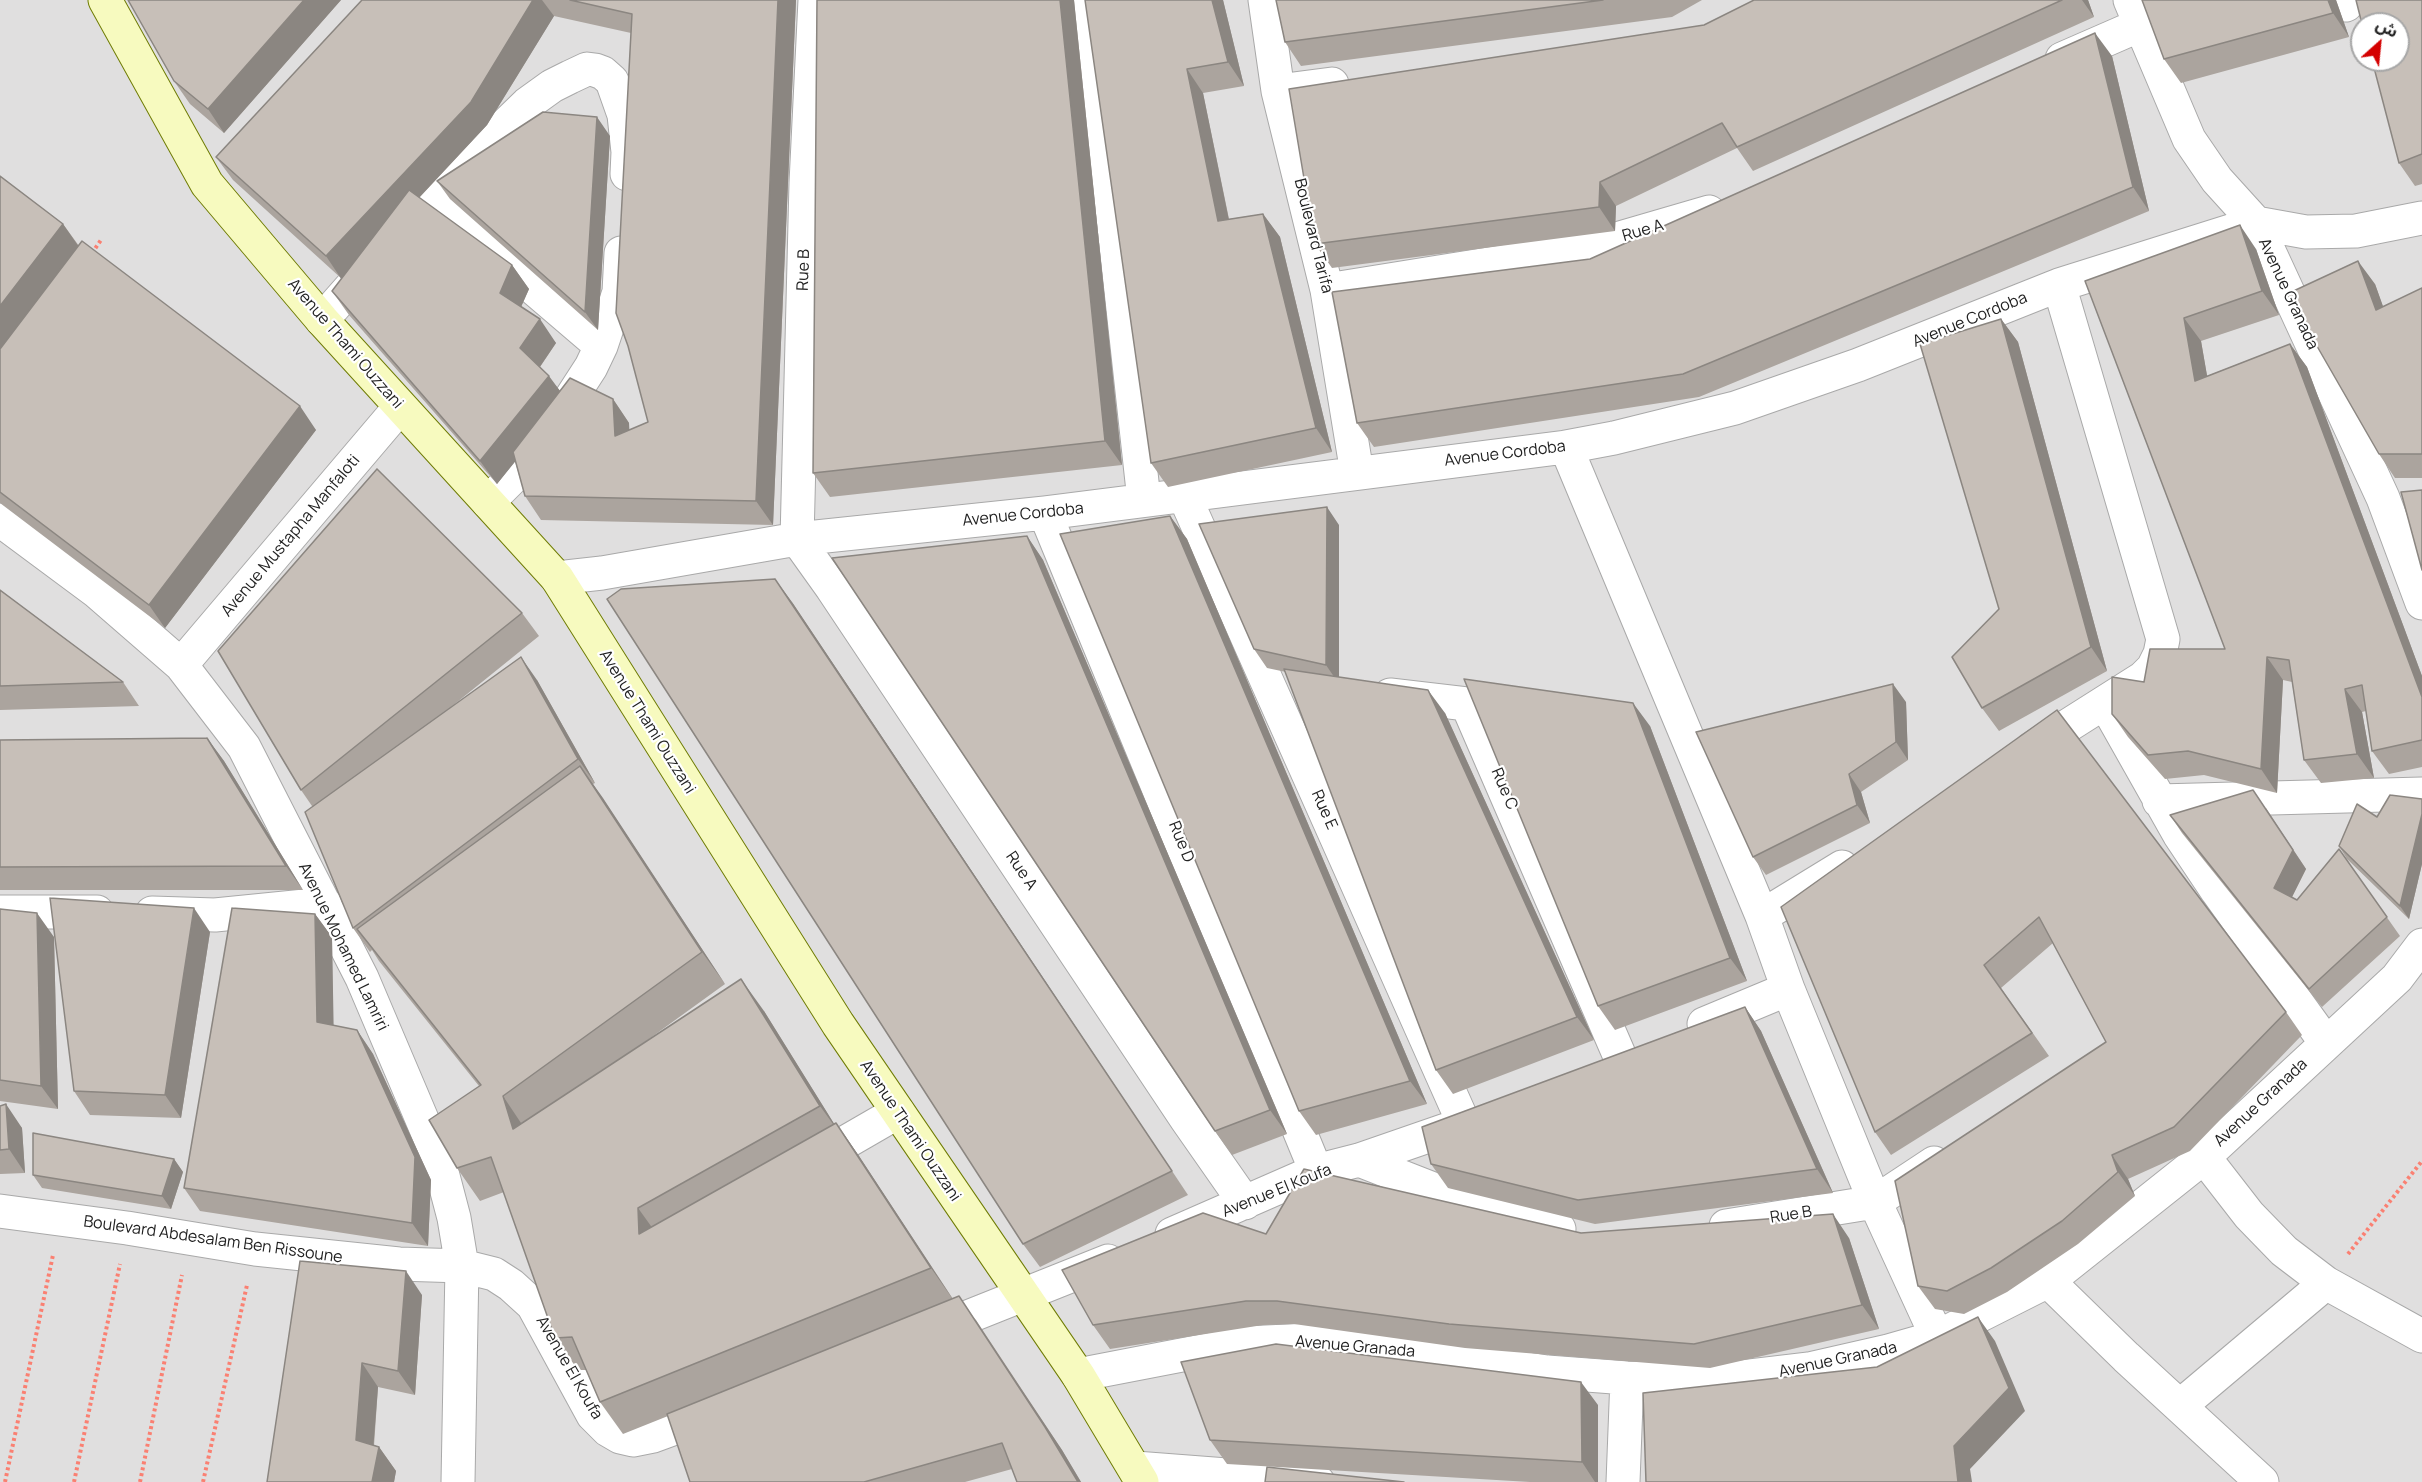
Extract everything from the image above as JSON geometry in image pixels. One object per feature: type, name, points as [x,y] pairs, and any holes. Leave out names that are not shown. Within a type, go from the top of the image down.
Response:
[{"type":"street","name":"Avenue Thami Ouzzani","points":[[105,0],[217,177],[322,320],[556,578],[838,1024],[1078,1375],[1139,1475]]},
{"type":"street","name":"Rue B","points":[[797,539],[806,183],[815,0]]},
{"type":"street","points":[[1089,0],[1144,500]]},
{"type":"street","name":"Boulevard Tarifa","points":[[1265,0],[1278,91],[1327,290],[1358,473]]},
{"type":"street","points":[[2032,72],[2135,13]]},
{"type":"street","name":"Avenue Granada","points":[[2135,13],[2189,139],[2217,180],[2256,223],[2397,497],[2422,603]]},
{"type":"street","points":[[322,320],[429,199],[527,104],[587,69],[603,73],[612,81],[624,115],[628,152],[619,292],[601,346],[558,418],[518,472],[489,502]]},
{"type":"street","points":[[1278,91],[1359,81]]},
{"type":"street","points":[[429,199],[601,346]]},
{"type":"street","name":"Rue A","points":[[1327,290],[1582,249],[1704,214],[1736,201]]},
{"type":"street","name":"Avenue Cordoba","points":[[556,578],[602,573],[797,539],[1045,513],[1566,447],[1614,438],[1735,408],[1858,365],[2059,285],[2256,223],[2306,231],[2356,231],[2422,218]]},
{"type":"street","points":[[2005,766],[2143,678],[2153,668],[2160,654],[2163,639],[2059,285]]},
{"type":"street","name":"Avenue Mustapha Manfaloti","points":[[182,665],[400,406]]},
{"type":"street","points":[[1566,447],[1762,916],[1788,989],[1875,1202],[1937,1337]]},
{"type":"street","name":"Rue E","points":[[1184,495],[1464,1124]]},
{"type":"street","name":"Rue D","points":[[1045,513],[1317,1171]]},
{"type":"street","name":"Avenue Mohamed Lamriri","points":[[0,520],[97,592],[182,665],[244,747],[362,978],[438,1157],[454,1218],[462,1266],[458,1482]]},
{"type":"street","name":"Rue A","points":[[797,539],[1245,1203]]},
{"type":"street","points":[[1266,679],[1302,684]]},
{"type":"street","name":"Rue C","points":[[1361,691],[1467,704],[1607,1065],[1788,989]]},
{"type":"street","points":[[2105,703],[2159,801],[2217,891],[2326,1043]]},
{"type":"street","points":[[209,746],[244,747]]},
{"type":"street","points":[[2159,801],[2422,794]]},
{"type":"street","points":[[1762,916],[1864,854]]},
{"type":"street","points":[[0,912],[215,915],[325,904]]},
{"type":"street","name":"Avenue Granada","points":[[1078,1375],[1244,1343],[1310,1340],[1383,1347],[1547,1372],[1627,1378],[1725,1379],[1809,1369],[1937,1337],[2048,1281],[2204,1157],[2397,978],[2422,946]]},
{"type":"street","name":"Avenue El Koufa","points":[[904,1341],[1024,1296],[1317,1171],[1359,1160],[1496,1111]]},
{"type":"street","points":[[786,1176],[898,1112]]},
{"type":"street","name":"Rue B","points":[[1695,1231],[1875,1202],[1962,1145]]},
{"type":"street","points":[[2204,1157],[2249,1215],[2284,1251],[2326,1283],[2422,1336]]},
{"type":"street","points":[[1359,1160],[1451,1196],[1529,1222],[1589,1235]]},
{"type":"street","name":"Boulevard Abdesalam Ben Rissoune","points":[[0,1211],[127,1228],[255,1249],[399,1264],[462,1266]]},
{"type":"street","points":[[303,1289],[308,1255]]},
{"type":"street","name":"Avenue El Koufa","points":[[462,1266],[494,1274],[532,1305],[593,1415],[608,1430],[620,1437],[633,1440],[653,1436],[740,1404]]},
{"type":"street","points":[[2048,1281],[2091,1324],[2262,1482]]},
{"type":"street","points":[[2180,1406],[2326,1283]]},
{"type":"street","points":[[1623,1482],[1627,1378]]},
{"type":"street","points":[[1139,1475],[1318,1482]]},
{"type":"path","points":[[87,259],[101,240]]},
{"type":"path","points":[[2326,1283],[2422,1161]]},
{"type":"path","points":[[5,1482],[60,1219]]},
{"type":"path","points":[[74,1482],[127,1228]]},
{"type":"path","points":[[140,1482],[190,1239]]},
{"type":"path","points":[[203,1482],[255,1249]]},
{"type":"shaded area","points":[[0,0],[2422,0],[2422,1482],[0,1482]]},
{"type":"building","points":[[128,0],[304,0],[208,109],[174,81]]},
{"type":"building","points":[[362,0],[533,0],[471,102],[326,256],[216,157]]},
{"type":"building","points":[[570,0],[778,0],[756,501],[525,496],[513,452],[570,378],[613,399],[615,436],[648,422],[628,346],[616,313],[632,14]]},
{"type":"building","points":[[817,0],[1060,0],[1105,441],[813,473]]},
{"type":"building","points":[[1085,0],[1212,0],[1228,62],[1187,69],[1218,221],[1263,214],[1316,428],[1151,463]]},
{"type":"building","points":[[1276,0],[1603,0],[1285,42]]},
{"type":"building","points":[[1754,0],[2062,0],[1737,147],[1722,123],[1600,182],[1599,207],[1315,244],[1289,89],[1704,25]]},
{"type":"building","points":[[2142,0],[2328,0],[2333,13],[2164,59]]},
{"type":"building","points":[[2356,0],[2422,0],[2422,154],[2399,163],[2375,72],[2410,72],[2410,12],[2359,12]]},
{"type":"building","points":[[2095,33],[2133,187],[1683,374],[1357,423],[1332,292],[1590,259]]},
{"type":"building","points":[[543,112],[597,117],[585,312],[437,181]]},
{"type":"building","points":[[0,176],[63,224],[0,306]]},
{"type":"building","points":[[409,190],[512,265],[500,293],[540,319],[520,348],[549,376],[480,461],[332,291]]},
{"type":"building","points":[[2240,225],[2262,291],[2184,318],[2195,381],[2290,344],[2422,697],[2422,740],[2372,751],[2362,685],[2345,689],[2357,754],[2304,760],[2289,660],[2267,657],[2261,769],[2188,751],[2148,755],[2112,714],[2112,677],[2144,682],[2150,649],[2225,649],[2085,281]]},
{"type":"building","points":[[82,241],[300,406],[149,605],[0,492],[0,349]]},
{"type":"building","points":[[2358,261],[2376,310],[2422,288],[2422,454],[2379,454],[2287,294]]},
{"type":"building","points":[[2001,319],[2091,647],[1982,708],[1952,657],[1999,609],[1920,344]]},
{"type":"building","points":[[377,469],[522,613],[301,790],[218,651]]},
{"type":"building","points":[[2422,490],[2422,570],[2401,492]]},
{"type":"building","points":[[1327,507],[1326,665],[1254,649],[1199,524]]},
{"type":"building","points":[[1170,516],[1410,1081],[1299,1111],[1060,534]]},
{"type":"building","points":[[1027,536],[1270,1110],[1215,1131],[832,558]]},
{"type":"building","points":[[775,579],[1172,1171],[1023,1244],[607,599],[621,589]]},
{"type":"building","points":[[0,590],[123,682],[0,686]]},
{"type":"building","points":[[521,657],[578,759],[353,928],[305,812]]},
{"type":"building","points":[[1284,669],[1428,690],[1577,1017],[1436,1070]]},
{"type":"building","points":[[1464,679],[1633,703],[1730,958],[1598,1006]]},
{"type":"building","points":[[1893,684],[1896,742],[1849,774],[1857,805],[1753,857],[1696,732]]},
{"type":"building","points":[[2057,710],[2286,1012],[2174,1127],[2112,1155],[2118,1172],[2062,1221],[1991,1268],[1947,1291],[1918,1286],[1895,1181],[2106,1042],[2039,917],[1984,965],[2032,1033],[1875,1132],[1781,907]]},
{"type":"building","points":[[207,738],[286,866],[0,867],[0,740]]},
{"type":"building","points":[[580,766],[702,952],[503,1096],[513,1129],[741,979],[820,1106],[638,1208],[639,1234],[836,1123],[931,1268],[600,1402],[572,1337],[555,1338],[491,1157],[457,1168],[429,1120],[481,1085],[357,929]]},
{"type":"building","points":[[2253,790],[2293,850],[2274,888],[2297,900],[2339,849],[2387,917],[2309,989],[2170,815]]},
{"type":"building","points":[[2390,795],[2422,799],[2422,814],[2400,906],[2339,846],[2357,804],[2377,817]]},
{"type":"building","points":[[50,898],[194,908],[165,1095],[74,1091]]},
{"type":"building","points":[[232,908],[315,914],[317,1022],[357,1030],[415,1157],[412,1223],[184,1188]]},
{"type":"building","points":[[0,909],[37,913],[41,1086],[0,1080]]},
{"type":"building","points":[[1745,1007],[1817,1169],[1578,1200],[1431,1164],[1422,1127]]},
{"type":"building","points":[[6,1104],[9,1149],[0,1150],[0,1106]]},
{"type":"building","points":[[33,1133],[174,1159],[162,1196],[33,1175]]},
{"type":"building","points":[[1304,1169],[1581,1233],[1833,1214],[1862,1305],[1694,1344],[1449,1324],[1277,1301],[1246,1301],[1093,1325],[1062,1270],[1203,1213],[1266,1234]]},
{"type":"building","points":[[300,1261],[406,1271],[398,1371],[362,1363],[356,1440],[379,1447],[372,1482],[267,1482]]},
{"type":"building","points":[[959,1296],[1045,1427],[1078,1482],[1017,1482],[1002,1443],[864,1482],[690,1482],[667,1414]]},
{"type":"building","points":[[1978,1317],[2009,1388],[1954,1446],[1958,1482],[1646,1482],[1643,1393],[1877,1367]]},
{"type":"building","points":[[1276,1344],[1581,1382],[1582,1462],[1210,1440],[1181,1362]]},
{"type":"building","points":[[1267,1467],[1404,1482],[1265,1482]]}]
